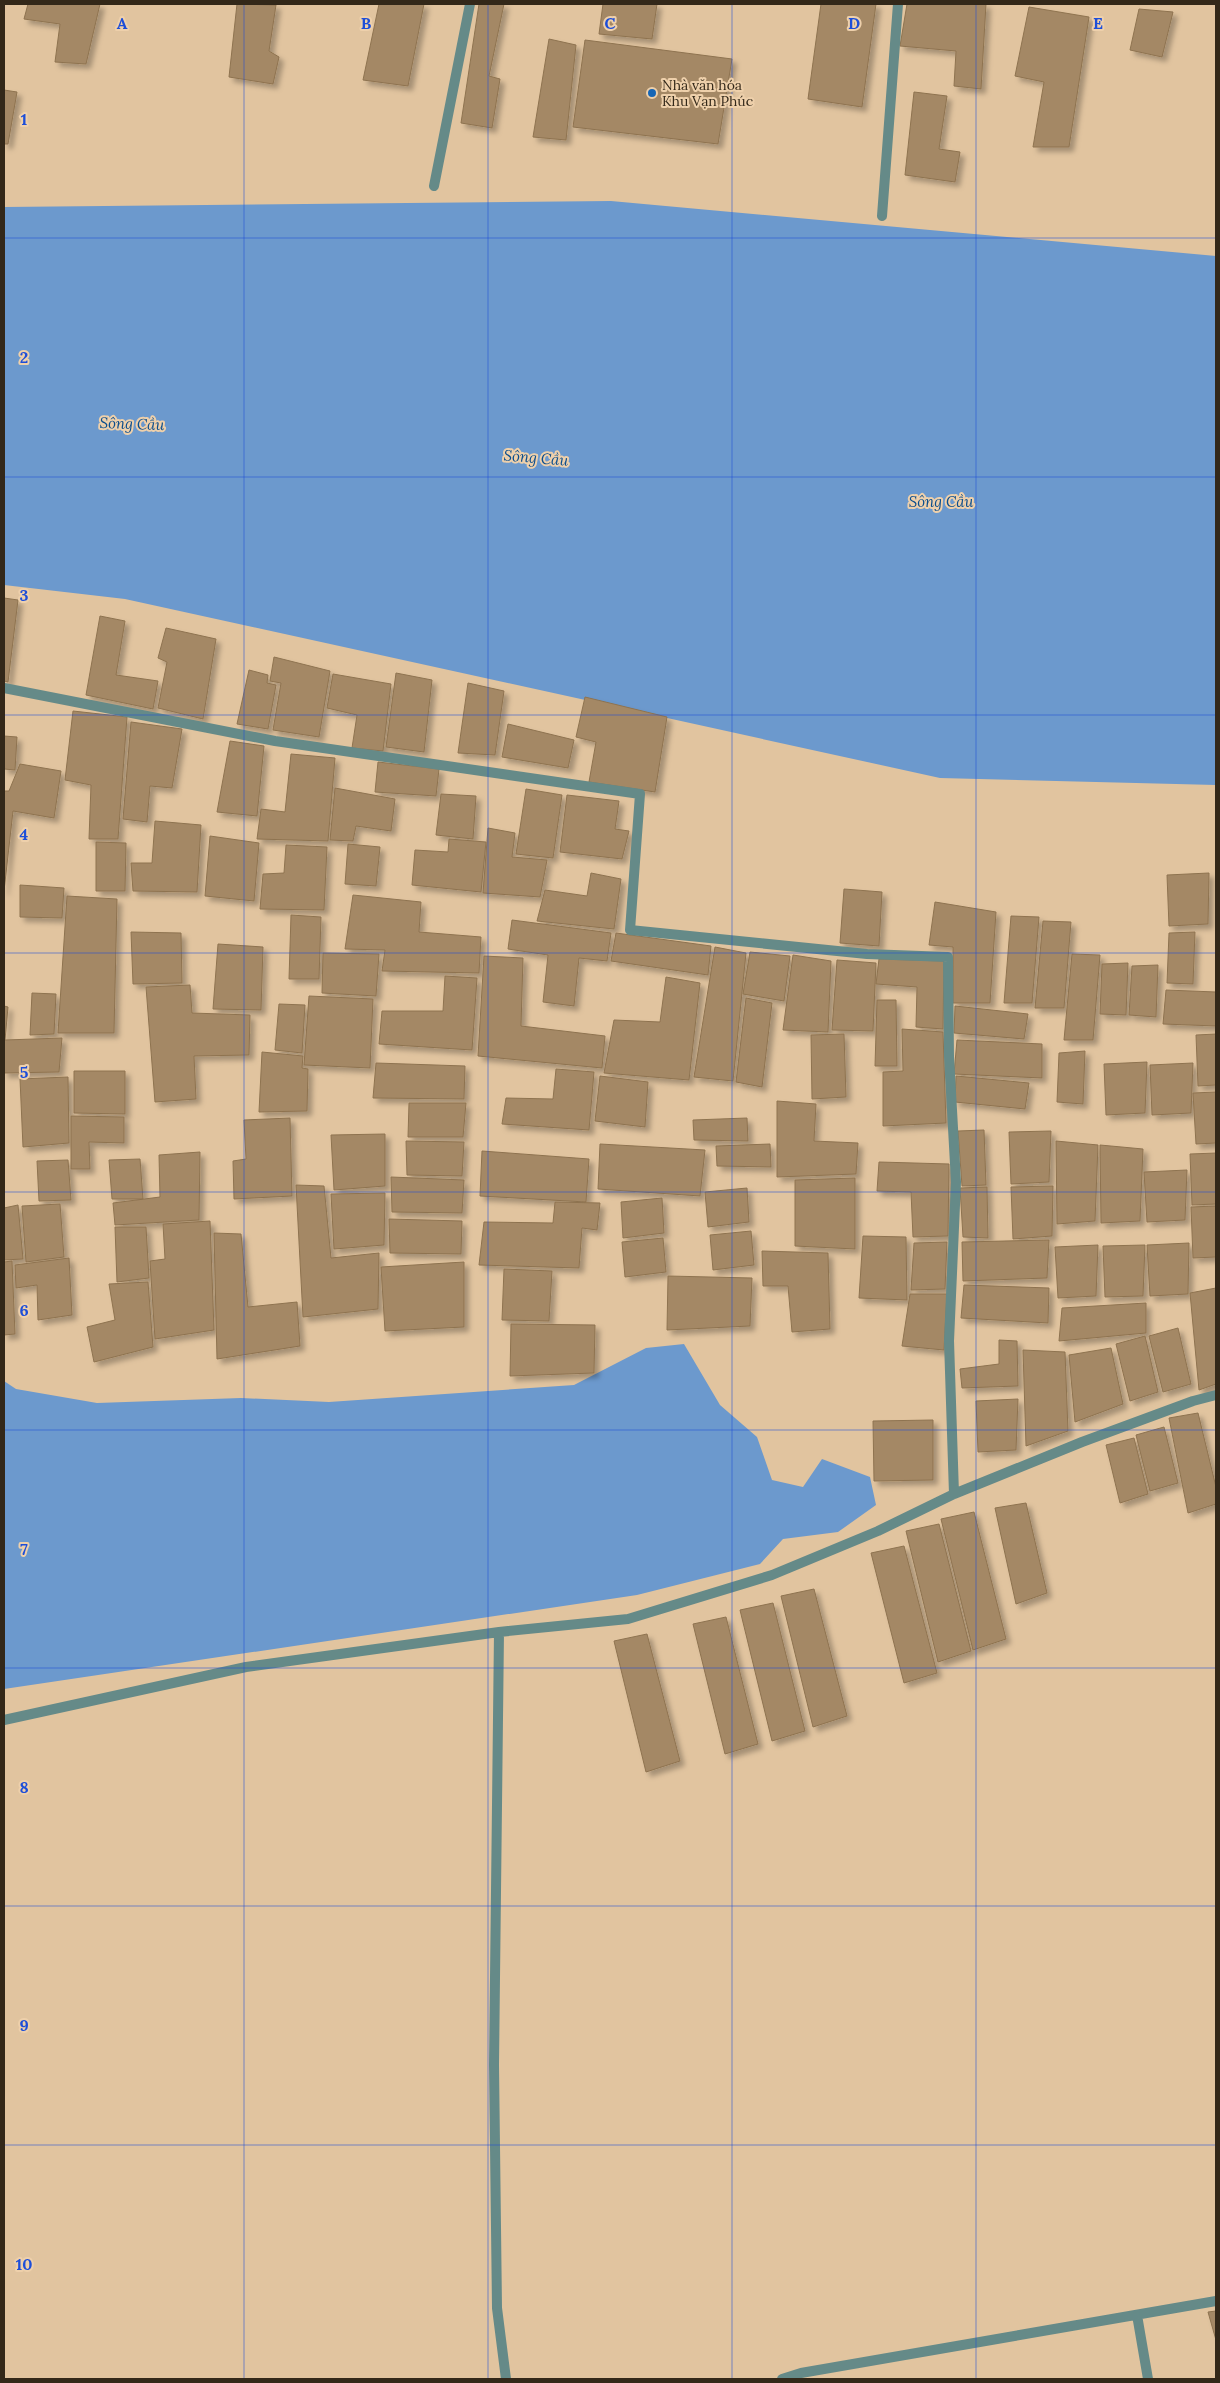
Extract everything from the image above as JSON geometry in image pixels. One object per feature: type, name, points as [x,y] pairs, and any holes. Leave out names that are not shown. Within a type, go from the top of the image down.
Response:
[{"type":"street","points":[[434,186],[470,4]]},
{"type":"street","points":[[882,216],[898,4]]},
{"type":"street","points":[[4,688],[293,744],[640,794],[630,930],[867,954],[948,957],[949,1056],[956,1182],[949,1341],[954,1494]]},
{"type":"street","points":[[4,1720],[60,1706],[246,1667],[499,1632],[628,1619],[772,1575],[878,1531],[954,1494],[1082,1442],[1193,1401],[1216,1395]]},
{"type":"street","points":[[499,1632],[494,2065],[497,2308],[506,2379]]},
{"type":"street","points":[[782,2379],[800,2373],[1216,2300]]},
{"type":"street","points":[[1137,2315],[1148,2379]]},
{"type":"water","name":"Sông Cầu","points":[[611,201],[1216,256],[1216,785],[940,778],[125,599],[4,585],[4,207]]},
{"type":"water","points":[[684,1344],[720,1405],[757,1437],[772,1480],[803,1487],[822,1459],[870,1477],[876,1505],[838,1532],[783,1539],[760,1564],[637,1595],[4,1689],[4,1381],[16,1389],[97,1403],[241,1398],[329,1402],[574,1385],[646,1348]]},
{"type":"building","points":[[28,4],[100,4],[86,64],[55,62],[60,24],[24,19]]},
{"type":"building","points":[[237,4],[276,5],[269,51],[279,57],[273,84],[229,77]]},
{"type":"building","points":[[379,4],[424,4],[408,86],[363,80]]},
{"type":"building","points":[[479,4],[504,4],[489,76],[500,79],[492,128],[461,123]]},
{"type":"building","points":[[603,4],[657,4],[652,39],[599,34]]},
{"type":"building","points":[[821,4],[876,4],[862,107],[808,99]]},
{"type":"building","points":[[907,4],[986,4],[981,89],[954,86],[956,51],[900,46]]},
{"type":"building","points":[[1029,7],[1089,17],[1069,147],[1033,147],[1044,82],[1015,76]]},
{"type":"building","points":[[1139,9],[1173,12],[1162,57],[1130,50]]},
{"type":"building","points":[[549,39],[576,45],[566,140],[533,137]]},
{"type":"building","name":"Nhà văn hóa Khu Vạn Phúc","points":[[585,40],[732,59],[718,144],[573,127]]},
{"type":"building","points":[[4,90],[17,92],[8,144],[4,144]]},
{"type":"building","points":[[914,92],[947,96],[939,149],[960,152],[955,182],[905,175]]},
{"type":"building","points":[[4,598],[18,600],[8,682],[4,681]]},
{"type":"building","points":[[100,616],[125,621],[116,675],[158,681],[153,709],[86,695]]},
{"type":"building","points":[[166,628],[216,639],[203,719],[158,708],[167,662],[158,658]]},
{"type":"building","points":[[274,657],[330,671],[319,737],[273,730],[281,683],[270,681]]},
{"type":"building","points":[[249,670],[268,675],[267,683],[276,685],[268,729],[237,724]]},
{"type":"building","points":[[396,673],[432,680],[424,752],[386,747]]},
{"type":"building","points":[[333,674],[391,684],[383,751],[352,748],[357,715],[327,708]]},
{"type":"building","points":[[468,683],[504,691],[495,755],[458,753]]},
{"type":"building","points":[[585,697],[667,717],[655,792],[589,782],[596,742],[576,737]]},
{"type":"building","points":[[73,711],[127,717],[118,839],[89,839],[91,785],[65,780]]},
{"type":"building","points":[[131,722],[182,729],[172,788],[150,786],[147,822],[123,819]]},
{"type":"building","points":[[508,724],[574,740],[568,768],[502,757]]},
{"type":"building","points":[[4,736],[17,737],[15,770],[4,769]]},
{"type":"building","points":[[230,741],[264,746],[257,816],[217,812]]},
{"type":"building","points":[[291,754],[335,758],[328,841],[257,839],[261,809],[285,812]]},
{"type":"building","points":[[378,762],[439,769],[436,796],[375,792]]},
{"type":"building","points":[[20,764],[61,771],[54,818],[13,811],[4,891],[4,791],[9,791]]},
{"type":"building","points":[[335,788],[395,799],[391,831],[356,826],[353,841],[330,840]]},
{"type":"building","points":[[526,789],[562,795],[553,858],[516,854]]},
{"type":"building","points":[[441,794],[476,796],[473,839],[436,835]]},
{"type":"building","points":[[567,795],[619,801],[615,829],[629,831],[622,859],[560,852]]},
{"type":"building","points":[[155,821],[201,825],[197,892],[133,891],[131,863],[152,863]]},
{"type":"building","points":[[488,828],[515,833],[512,857],[547,860],[540,897],[483,893]]},
{"type":"building","points":[[210,836],[259,843],[254,901],[205,896]]},
{"type":"building","points":[[449,839],[486,842],[481,892],[412,885],[415,850],[448,852]]},
{"type":"building","points":[[96,842],[126,843],[125,891],[96,891]]},
{"type":"building","points":[[348,844],[380,847],[376,886],[345,884]]},
{"type":"building","points":[[286,845],[327,847],[324,910],[260,909],[263,874],[284,873]]},
{"type":"building","points":[[591,873],[621,879],[614,929],[537,921],[545,890],[587,896]]},
{"type":"building","points":[[1209,873],[1208,924],[1169,926],[1167,875]]},
{"type":"building","points":[[20,885],[64,888],[62,918],[20,917]]},
{"type":"building","points":[[844,889],[882,892],[879,946],[840,943]]},
{"type":"building","points":[[353,895],[421,902],[419,932],[481,937],[479,973],[382,971],[385,950],[345,949]]},
{"type":"building","points":[[67,896],[117,899],[114,1033],[58,1033]]},
{"type":"building","points":[[935,902],[996,912],[990,1003],[953,1003],[953,947],[929,945]]},
{"type":"building","points":[[291,915],[321,917],[319,979],[289,979]]},
{"type":"building","points":[[1011,916],[1039,917],[1032,1003],[1004,1003]]},
{"type":"building","points":[[512,920],[611,933],[607,961],[579,958],[574,1006],[543,1002],[548,955],[508,949]]},
{"type":"building","points":[[1043,921],[1071,922],[1064,1008],[1035,1008]]},
{"type":"building","points":[[131,932],[181,933],[182,983],[133,984]]},
{"type":"building","points":[[1195,932],[1193,984],[1167,983],[1169,933]]},
{"type":"building","points":[[616,933],[711,946],[708,975],[611,961]]},
{"type":"building","points":[[218,944],[263,947],[261,1010],[213,1009]]},
{"type":"building","points":[[715,947],[746,953],[733,1081],[694,1077]]},
{"type":"building","points":[[750,952],[790,956],[784,1001],[743,994]]},
{"type":"building","points":[[323,953],[379,954],[376,996],[322,993]]},
{"type":"building","points":[[1072,954],[1100,955],[1093,1040],[1064,1040]]},
{"type":"building","points":[[793,955],[831,961],[828,1032],[783,1030]]},
{"type":"building","points":[[484,956],[523,958],[521,1026],[605,1036],[602,1068],[478,1056]]},
{"type":"building","points":[[879,959],[944,961],[943,1029],[916,1027],[917,987],[876,984]]},
{"type":"building","points":[[837,960],[876,963],[873,1031],[832,1030]]},
{"type":"building","points":[[1128,963],[1126,1015],[1100,1014],[1102,964]]},
{"type":"building","points":[[1158,965],[1156,1017],[1129,1015],[1132,966]]},
{"type":"building","points":[[445,976],[477,978],[472,1050],[379,1044],[382,1011],[443,1011]]},
{"type":"building","points":[[666,977],[700,983],[689,1080],[604,1073],[614,1020],[660,1022]]},
{"type":"building","points":[[190,985],[192,1013],[250,1015],[249,1055],[194,1056],[196,1099],[155,1102],[146,987]]},
{"type":"building","points":[[1166,990],[1216,992],[1216,1026],[1163,1024]]},
{"type":"building","points":[[32,993],[56,994],[54,1034],[30,1035]]},
{"type":"building","points":[[309,996],[373,999],[370,1068],[304,1065]]},
{"type":"building","points":[[746,998],[772,1003],[762,1087],[736,1082]]},
{"type":"building","points":[[877,1000],[896,1000],[897,1066],[875,1066]]},
{"type":"building","points":[[279,1004],[305,1005],[302,1053],[275,1050]]},
{"type":"building","points":[[4,1006],[8,1007],[5,1040],[62,1038],[59,1072],[4,1073]]},
{"type":"building","points":[[955,1006],[1028,1014],[1024,1039],[954,1033]]},
{"type":"building","points":[[902,1029],[943,1032],[946,1123],[883,1126],[883,1072],[903,1071]]},
{"type":"building","points":[[844,1034],[846,1097],[812,1099],[811,1035]]},
{"type":"building","points":[[1216,1034],[1216,1085],[1198,1086],[1196,1035]]},
{"type":"building","points":[[957,1040],[1042,1044],[1042,1078],[954,1074]]},
{"type":"building","points":[[1085,1051],[1083,1104],[1057,1102],[1059,1053]]},
{"type":"building","points":[[262,1052],[303,1056],[302,1068],[308,1069],[307,1111],[259,1112]]},
{"type":"building","points":[[1147,1062],[1145,1113],[1106,1115],[1104,1064]]},
{"type":"building","points":[[376,1063],[465,1066],[464,1099],[373,1098]]},
{"type":"building","points":[[1193,1063],[1191,1113],[1152,1115],[1150,1065]]},
{"type":"building","points":[[556,1069],[594,1072],[589,1130],[502,1124],[506,1098],[553,1099]]},
{"type":"building","points":[[74,1071],[125,1071],[125,1114],[74,1113]]},
{"type":"building","points":[[600,1076],[648,1082],[645,1127],[595,1121]]},
{"type":"building","points":[[956,1076],[1029,1083],[1025,1109],[955,1102]]},
{"type":"building","points":[[68,1077],[69,1143],[23,1147],[20,1079]]},
{"type":"building","points":[[1216,1092],[1216,1143],[1196,1144],[1193,1093]]},
{"type":"building","points":[[777,1101],[816,1104],[814,1141],[858,1143],[856,1174],[777,1177]]},
{"type":"building","points":[[409,1103],[466,1103],[463,1137],[408,1137]]},
{"type":"building","points":[[71,1116],[124,1117],[124,1143],[89,1142],[90,1169],[71,1169]]},
{"type":"building","points":[[290,1118],[292,1196],[234,1199],[233,1161],[246,1159],[244,1120]]},
{"type":"building","points":[[747,1118],[748,1141],[694,1140],[693,1120]]},
{"type":"building","points":[[984,1130],[986,1185],[962,1186],[958,1131]]},
{"type":"building","points":[[1051,1131],[1049,1182],[1011,1184],[1009,1132]]},
{"type":"building","points":[[385,1134],[385,1186],[334,1190],[331,1135]]},
{"type":"building","points":[[406,1141],[464,1142],[462,1176],[407,1175]]},
{"type":"building","points":[[1056,1141],[1098,1145],[1095,1221],[1057,1224]]},
{"type":"building","points":[[600,1144],[705,1150],[700,1196],[598,1189]]},
{"type":"building","points":[[770,1144],[771,1167],[717,1166],[716,1146]]},
{"type":"building","points":[[1100,1145],[1143,1149],[1140,1221],[1101,1223]]},
{"type":"building","points":[[482,1151],[589,1159],[586,1202],[480,1196]]},
{"type":"building","points":[[200,1152],[199,1220],[115,1225],[113,1203],[160,1197],[159,1155]]},
{"type":"building","points":[[1216,1153],[1216,1204],[1192,1205],[1190,1154]]},
{"type":"building","points":[[140,1159],[143,1199],[112,1199],[109,1160]]},
{"type":"building","points":[[68,1160],[71,1200],[39,1201],[37,1161]]},
{"type":"building","points":[[879,1162],[949,1164],[948,1236],[913,1237],[911,1192],[877,1191]]},
{"type":"building","points":[[1187,1170],[1185,1220],[1147,1222],[1144,1172]]},
{"type":"building","points":[[391,1177],[464,1180],[462,1213],[392,1212]]},
{"type":"building","points":[[855,1178],[855,1249],[795,1246],[795,1180]]},
{"type":"building","points":[[296,1185],[324,1186],[331,1258],[379,1253],[378,1309],[303,1317]]},
{"type":"building","points":[[1053,1186],[1052,1236],[1013,1239],[1011,1187]]},
{"type":"building","points":[[987,1187],[988,1238],[963,1237],[960,1188]]},
{"type":"building","points":[[747,1188],[749,1222],[708,1227],[705,1192]]},
{"type":"building","points":[[385,1193],[384,1245],[334,1249],[331,1194]]},
{"type":"building","points":[[662,1198],[664,1233],[623,1238],[621,1202]]},
{"type":"building","points":[[555,1202],[600,1203],[597,1230],[582,1228],[579,1268],[479,1265],[484,1222],[553,1223]]},
{"type":"building","points":[[60,1204],[64,1257],[26,1262],[22,1206]]},
{"type":"building","points":[[18,1205],[23,1259],[4,1260],[4,1208]]},
{"type":"building","points":[[1216,1206],[1216,1257],[1193,1258],[1191,1207]]},
{"type":"building","points":[[389,1219],[462,1221],[461,1254],[390,1253]]},
{"type":"building","points":[[210,1221],[214,1330],[155,1339],[150,1261],[165,1259],[163,1224]]},
{"type":"building","points":[[115,1227],[146,1227],[149,1278],[117,1282]]},
{"type":"building","points":[[751,1231],[754,1265],[713,1270],[710,1235]]},
{"type":"building","points":[[214,1233],[241,1234],[248,1307],[297,1302],[300,1346],[217,1359]]},
{"type":"building","points":[[863,1236],[906,1237],[907,1300],[859,1298]]},
{"type":"building","points":[[663,1238],[666,1272],[625,1277],[622,1242]]},
{"type":"building","points":[[1049,1240],[1047,1278],[963,1281],[962,1242]]},
{"type":"building","points":[[947,1242],[945,1289],[911,1290],[914,1243]]},
{"type":"building","points":[[1189,1243],[1188,1294],[1150,1296],[1147,1245]]},
{"type":"building","points":[[1098,1245],[1096,1296],[1058,1298],[1055,1247]]},
{"type":"building","points":[[1145,1245],[1143,1296],[1105,1297],[1103,1246]]},
{"type":"building","points":[[762,1251],[828,1253],[830,1329],[792,1332],[788,1286],[763,1286]]},
{"type":"building","points":[[69,1258],[72,1315],[38,1320],[37,1285],[16,1288],[15,1265]]},
{"type":"building","points":[[12,1261],[15,1334],[4,1335],[4,1262]]},
{"type":"building","points":[[464,1262],[464,1327],[385,1331],[381,1267]]},
{"type":"building","points":[[504,1269],[552,1271],[549,1321],[502,1320]]},
{"type":"building","points":[[668,1276],[752,1278],[750,1326],[667,1330]]},
{"type":"building","points":[[148,1282],[153,1347],[94,1362],[87,1327],[115,1320],[109,1284]]},
{"type":"building","points":[[964,1285],[1049,1288],[1048,1323],[961,1318]]},
{"type":"building","points":[[1216,1288],[1216,1384],[1199,1390],[1190,1293]]},
{"type":"building","points":[[910,1294],[947,1294],[944,1350],[902,1346]]},
{"type":"building","points":[[1146,1303],[1146,1333],[1059,1341],[1062,1308]]},
{"type":"building","points":[[511,1324],[595,1325],[594,1373],[510,1376]]},
{"type":"building","points":[[1178,1328],[1191,1384],[1163,1392],[1149,1336]]},
{"type":"building","points":[[1145,1336],[1158,1392],[1130,1401],[1116,1344]]},
{"type":"building","points":[[999,1340],[1017,1341],[1018,1386],[962,1388],[960,1369],[999,1364]]},
{"type":"building","points":[[1111,1348],[1123,1404],[1075,1422],[1069,1355]]},
{"type":"building","points":[[1023,1350],[1065,1352],[1068,1431],[1026,1446]]},
{"type":"building","points":[[1018,1399],[1016,1450],[978,1452],[976,1401]]},
{"type":"building","points":[[1198,1413],[1216,1487],[1216,1504],[1188,1513],[1169,1418]]},
{"type":"building","points":[[933,1420],[933,1480],[874,1481],[873,1421]]},
{"type":"building","points":[[1164,1427],[1178,1483],[1150,1491],[1136,1435]]},
{"type":"building","points":[[1134,1438],[1148,1494],[1120,1503],[1106,1445]]},
{"type":"building","points":[[1026,1503],[1047,1593],[1016,1604],[995,1508]]},
{"type":"building","points":[[974,1512],[1006,1639],[973,1650],[941,1519]]},
{"type":"building","points":[[939,1524],[971,1651],[938,1662],[906,1531]]},
{"type":"building","points":[[904,1546],[937,1673],[904,1683],[871,1553]]},
{"type":"building","points":[[814,1589],[847,1716],[813,1727],[781,1596]]},
{"type":"building","points":[[773,1603],[805,1731],[772,1741],[740,1610]]},
{"type":"building","points":[[726,1617],[758,1744],[725,1754],[693,1624]]},
{"type":"building","points":[[647,1634],[680,1761],[646,1772],[614,1641]]},
{"type":"building","points":[[1216,2311],[1216,2340],[1208,2312]]},
{"type":"place","name":"Nhà văn hóa Khu Vạn Phúc","points":[[652,93]]}]
